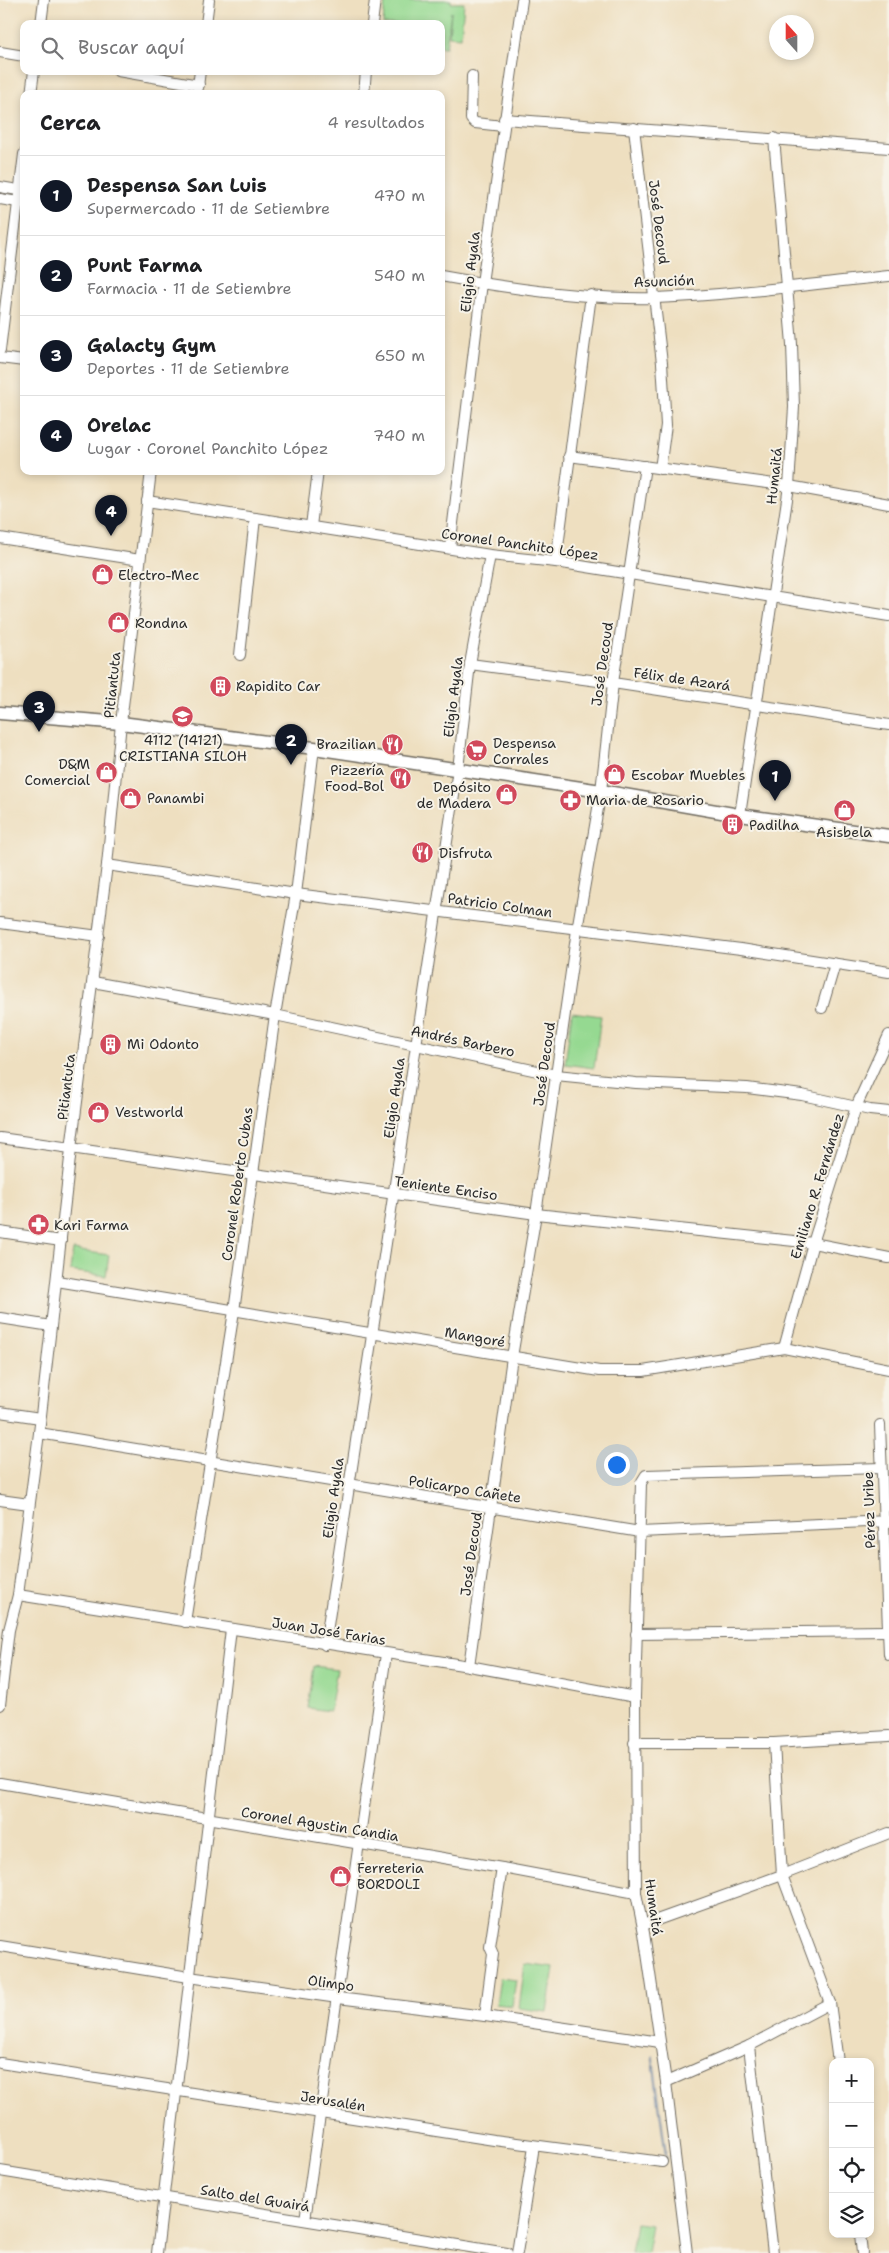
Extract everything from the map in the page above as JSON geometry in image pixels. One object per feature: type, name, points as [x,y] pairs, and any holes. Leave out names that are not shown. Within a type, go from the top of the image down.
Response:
[{"type":"main road","points":[[0,713],[121,723],[314,748],[601,791],[740,815],[889,836]]},
{"type":"street","points":[[42,20],[44,0]]},
{"type":"street","points":[[206,20],[209,0]]},
{"type":"street","points":[[372,20],[375,0]]},
{"type":"street","name":"Eligio Ayala","points":[[450,548],[482,283],[522,0]]},
{"type":"street","points":[[0,52],[20,55]]},
{"type":"street","points":[[32,90],[33,75]]},
{"type":"street","points":[[136,75],[198,89],[200,75]]},
{"type":"street","points":[[364,90],[366,75]]},
{"type":"street","points":[[472,76],[471,119],[475,123],[504,122],[634,128],[889,148]]},
{"type":"street","name":"José Decoud","points":[[634,128],[662,363],[666,425],[660,469]]},
{"type":"street","name":"Humaitá","points":[[740,815],[755,704],[789,486],[794,407],[787,286],[774,138]]},
{"type":"street","points":[[0,187],[20,190]]},
{"type":"street","points":[[0,199],[20,203]]},
{"type":"street","points":[[0,350],[20,210]]},
{"type":"street","name":"Asunción","points":[[445,277],[482,283],[591,295],[655,298],[889,276]]},
{"type":"street","points":[[556,562],[591,295]]},
{"type":"street","points":[[0,358],[20,360]]},
{"type":"street","points":[[569,456],[789,486],[889,504]]},
{"type":"street","name":"José Decoud","points":[[469,1666],[512,1357],[536,1214],[577,930],[601,791],[613,683],[646,466]]},
{"type":"street","name":"Pitiantuta","points":[[0,1705],[9,1630],[18,1595],[39,1433],[71,1149],[99,936],[121,723],[150,475]]},
{"type":"street","points":[[311,526],[317,475]]},
{"type":"street","name":"Coronel Panchito López","points":[[147,501],[490,555],[556,562],[889,616]]},
{"type":"street","points":[[240,655],[255,518]]},
{"type":"street","points":[[0,538],[140,560]]},
{"type":"street","name":"Eligio Ayala","points":[[325,1644],[458,769],[470,664],[490,555]]},
{"type":"street","name":"Félix de Azará","points":[[470,664],[613,683],[889,725]]},
{"type":"street","name":"Coronel Roberto Cubas","points":[[185,1622],[234,1311],[275,1015],[296,894],[314,748]]},
{"type":"street","name":"Patricio Colman","points":[[107,865],[296,894],[741,949],[889,972]]},
{"type":"street","points":[[0,923],[99,936]]},
{"type":"street","points":[[822,1008],[835,964]]},
{"type":"street","name":"Andrés Barbero","points":[[93,982],[275,1015],[556,1074],[636,1083],[747,1088],[809,1097],[856,1108],[889,1112]]},
{"type":"street","name":"Emiliano R. Fernández","points":[[784,1348],[813,1243],[856,1108],[889,1035]]},
{"type":"street","name":"Teniente Enciso","points":[[0,1138],[536,1214],[813,1243],[889,1258]]},
{"type":"street","points":[[0,1232],[61,1241]]},
{"type":"street","name":"Mangoré","points":[[57,1281],[600,1371],[622,1372],[662,1368],[784,1348],[889,1369]]},
{"type":"street","points":[[0,1318],[51,1326]]},
{"type":"street","points":[[0,1412],[40,1418]]},
{"type":"street","name":"Pérez Uribe","points":[[880,1425],[881,1468],[886,1521],[889,1654]]},
{"type":"street","name":"Policarpo Cañete","points":[[39,1433],[210,1459],[348,1484],[640,1532],[886,1521]]},
{"type":"street","name":"Humaitá","points":[[688,2253],[666,2082],[643,1925],[636,1893],[634,1743],[641,1483],[646,1476],[881,1468]]},
{"type":"street","points":[[0,1500],[29,1504]]},
{"type":"street","name":"Juan José Farias","points":[[18,1595],[469,1666],[635,1697]]},
{"type":"street","points":[[157,2253],[231,1630]]},
{"type":"street","points":[[636,1634],[887,1631]]},
{"type":"street","points":[[305,2220],[386,1654]]},
{"type":"street","points":[[634,1743],[774,1743],[889,1736]]},
{"type":"street","points":[[774,1743],[782,1875],[830,2003],[837,2058]]},
{"type":"street","name":"Coronel Agustin Candia","points":[[0,1784],[502,1868],[636,1893]]},
{"type":"street","points":[[643,1925],[782,1875],[889,1833]]},
{"type":"street","points":[[485,2016],[493,1954],[490,1947],[502,1868]]},
{"type":"street","name":"Olimpo","points":[[0,1946],[189,1977],[485,2016],[660,2042]]},
{"type":"street","points":[[666,2082],[749,2046],[830,2003]]},
{"type":"street","points":[[749,2046],[773,2253]]},
{"type":"street","name":"Jerusalén","points":[[0,2063],[534,2146],[662,2162]]},
{"type":"street","points":[[517,2253],[534,2146]]},
{"type":"street","name":"Salto del Guairá","points":[[0,2171],[305,2220],[445,2248],[506,2253]]},
{"type":"street","points":[[860,2238],[862,2253]]},
{"type":"green space","points":[[385,0],[451,0],[451,3],[464,3],[461,37],[449,36],[451,12],[446,47],[445,20],[383,20]]},
{"type":"green space","points":[[572,1012],[601,1016],[594,1068],[565,1064]]},
{"type":"green space","points":[[73,1250],[109,1255],[106,1276],[70,1271]]},
{"type":"green space","points":[[314,1666],[337,1669],[330,1711],[308,1708]]},
{"type":"green space","points":[[525,1964],[554,1968],[547,2012],[519,2008]]},
{"type":"green space","points":[[500,1978],[516,1980],[512,2006],[496,2004]]},
{"type":"green space","points":[[636,2223],[652,2225],[647,2253],[631,2253]]},
{"type":"water","points":[[653,2055],[667,2159],[652,2056]]},
{"type":"place","name":"Orelac","points":[[111,536]]},
{"type":"place","name":"Electro-Mec","points":[[102,575]]},
{"type":"place","name":"Rondna","points":[[119,623]]},
{"type":"place","name":"Rapidito Car","points":[[220,686]]},
{"type":"place","name":"4112 (14121) CRISTIANA SILOH","points":[[183,717]]},
{"type":"place","name":"Galacty Gym","points":[[39,732]]},
{"type":"place","name":"Brazilian","points":[[392,744]]},
{"type":"place","name":"Despensa Corrales","points":[[477,751]]},
{"type":"place","name":"Punt Farma","points":[[291,765]]},
{"type":"place","name":"D&M Comercial","points":[[106,772]]},
{"type":"place","name":"Escobar Muebles","points":[[615,775]]},
{"type":"place","name":"Pizzería Food-Bol","points":[[400,778]]},
{"type":"place","name":"Depósito de Madera","points":[[507,795]]},
{"type":"place","name":"Panambi","points":[[131,798]]},
{"type":"place","name":"Maria de Rosario","points":[[570,800]]},
{"type":"place","name":"Despensa San Luis","points":[[775,801]]},
{"type":"place","name":"Asisbela","points":[[844,810]]},
{"type":"place","name":"Padilha","points":[[733,825]]},
{"type":"place","name":"Disfruta","points":[[423,853]]},
{"type":"place","name":"Mi Odonto","points":[[111,1044]]},
{"type":"place","name":"Vestworld","points":[[99,1112]]},
{"type":"place","name":"Kari Farma","points":[[38,1225]]},
{"type":"place","name":"Ferreteria BORDOLI","points":[[341,1876]]}]
